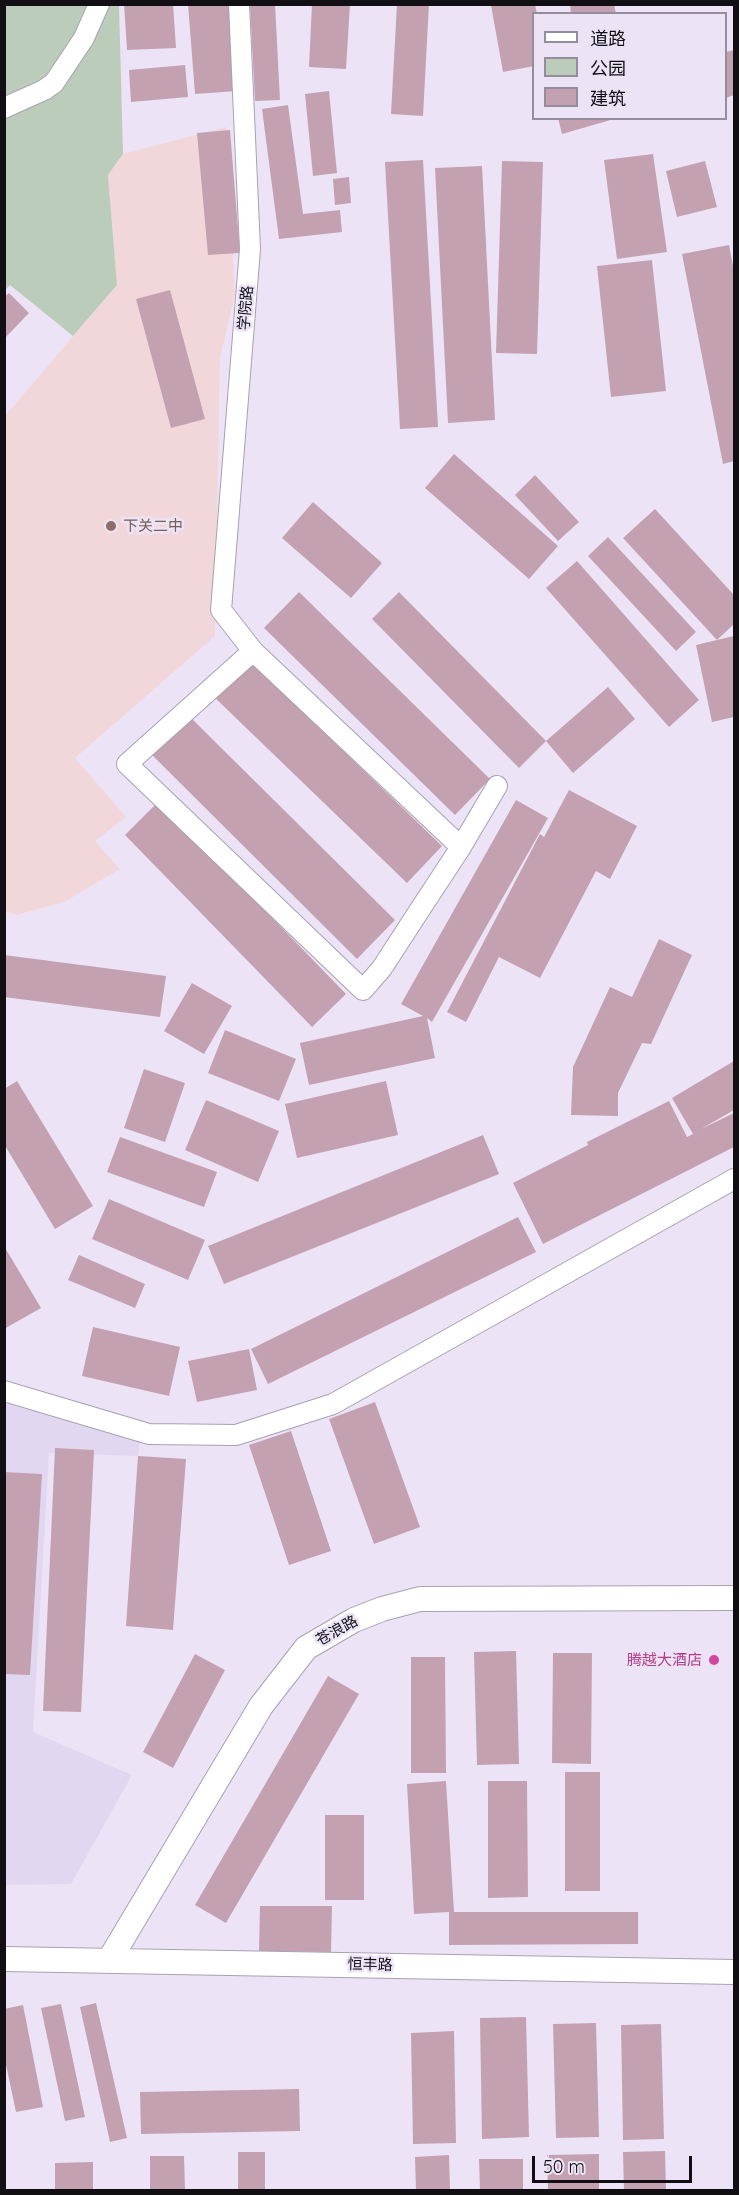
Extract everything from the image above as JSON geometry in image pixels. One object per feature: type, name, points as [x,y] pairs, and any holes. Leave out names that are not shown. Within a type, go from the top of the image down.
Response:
[{"type":"street","points":[[4,108],[54,83],[84,38],[99,4]]},
{"type":"street","name":"学院路","points":[[238,4],[250,249],[221,610],[253,651]]},
{"type":"street","points":[[461,847],[253,651],[127,764],[363,990],[382,968],[461,847],[497,786]]},
{"type":"street","points":[[4,1392],[149,1434],[236,1435],[333,1404],[735,1179]]},
{"type":"street","name":"苍浪路","points":[[110,1959],[261,1706],[306,1648],[354,1620],[382,1609],[420,1599],[735,1598]]},
{"type":"street","name":"恒丰路","points":[[4,1959],[110,1959],[735,1972]]},
{"type":"shaded area","name":"下关二中","points":[[226,127],[235,294],[220,358],[215,636],[75,758],[126,817],[95,841],[120,869],[64,902],[16,915],[5,911],[5,416],[117,285],[108,175],[123,154]]},
{"type":"shaded area","points":[[4,1403],[140,1439],[138,1456],[49,1453],[33,1732],[132,1775],[71,1884],[5,1885]]},
{"type":"green space","points":[[5,5],[119,5],[123,154],[108,175],[117,285],[73,336],[10,285],[5,290]]},
{"type":"building","points":[[124,4],[173,4],[176,48],[127,50]]},
{"type":"building","points":[[188,4],[231,4],[237,91],[195,94]]},
{"type":"building","points":[[250,4],[275,4],[280,100],[255,101]]},
{"type":"building","points":[[312,4],[350,4],[346,69],[309,67]]},
{"type":"building","points":[[397,4],[429,4],[423,116],[391,114]]},
{"type":"building","points":[[570,4],[614,4],[616,12],[571,12]]},
{"type":"building","points":[[491,5],[535,5],[537,12],[532,12],[532,66],[503,72]]},
{"type":"building","points":[[734,50],[734,95],[727,98],[727,52]]},
{"type":"building","points":[[185,65],[188,97],[131,102],[129,70]]},
{"type":"building","points":[[329,91],[337,173],[313,176],[305,94]]},
{"type":"building","points":[[288,105],[303,214],[340,210],[342,232],[279,239],[262,109]]},
{"type":"building","points":[[558,120],[611,120],[562,134]]},
{"type":"building","points":[[230,130],[240,253],[208,255],[197,133]]},
{"type":"building","points":[[653,154],[667,252],[617,259],[604,160]]},
{"type":"building","points":[[423,160],[438,427],[400,429],[385,162]]},
{"type":"building","points":[[502,161],[543,162],[537,354],[496,353]]},
{"type":"building","points":[[705,161],[717,207],[677,217],[666,171]]},
{"type":"building","points":[[482,166],[495,420],[448,423],[435,168]]},
{"type":"building","points":[[349,177],[351,203],[335,205],[333,179]]},
{"type":"building","points":[[729,245],[734,271],[734,461],[723,464],[682,254]]},
{"type":"building","points":[[652,260],[666,391],[611,397],[597,266]]},
{"type":"building","points":[[170,290],[205,419],[171,428],[136,299]]},
{"type":"building","points":[[9,293],[29,313],[4,339],[4,297]]},
{"type":"building","points":[[454,454],[558,546],[529,579],[425,488]]},
{"type":"building","points":[[535,475],[579,522],[558,541],[515,495]]},
{"type":"building","points":[[313,502],[382,563],[351,598],[282,538]]},
{"type":"building","points":[[655,509],[734,595],[734,624],[717,640],[623,538]]},
{"type":"building","points":[[608,537],[696,632],[676,651],[588,556]]},
{"type":"building","points":[[577,561],[699,700],[669,727],[546,588]]},
{"type":"building","points":[[299,592],[490,779],[455,815],[264,628]]},
{"type":"building","points":[[399,592],[546,741],[519,768],[372,619]]},
{"type":"building","points":[[734,636],[734,717],[712,722],[696,645]]},
{"type":"building","points":[[247,658],[442,846],[407,883],[212,695]]},
{"type":"building","points":[[608,687],[635,719],[573,773],[546,741]]},
{"type":"building","points":[[186,713],[395,920],[357,959],[148,751]]},
{"type":"building","points":[[569,790],[637,826],[610,879],[596,871],[540,978],[499,957],[466,1022],[447,1012],[540,834],[544,837]]},
{"type":"building","points":[[516,800],[548,818],[432,1022],[427,1018],[435,1058],[309,1085],[300,1043],[423,1016],[401,1004]]},
{"type":"building","points":[[159,801],[346,994],[312,1027],[125,835]]},
{"type":"building","points":[[659,939],[692,955],[651,1044],[642,1043],[618,1093],[618,1116],[571,1115],[573,1067],[610,987],[632,997]]},
{"type":"building","points":[[4,955],[166,976],[160,1017],[4,997]]},
{"type":"building","points":[[192,983],[232,1006],[204,1054],[164,1031]]},
{"type":"building","points":[[225,1030],[296,1059],[279,1101],[208,1073]]},
{"type":"building","points":[[734,1061],[734,1110],[701,1129],[734,1113],[734,1147],[543,1244],[513,1183],[588,1145],[587,1142],[669,1101],[687,1137],[693,1134],[672,1098]]},
{"type":"building","points":[[144,1069],[185,1083],[165,1142],[124,1128]]},
{"type":"building","points":[[17,1081],[93,1206],[55,1229],[4,1144],[4,1089]]},
{"type":"building","points":[[386,1081],[398,1135],[297,1158],[285,1104]]},
{"type":"building","points":[[206,1100],[279,1131],[258,1182],[185,1150]]},
{"type":"building","points":[[483,1135],[499,1174],[224,1284],[208,1246]]},
{"type":"building","points":[[120,1137],[217,1172],[204,1207],[107,1172]]},
{"type":"building","points":[[109,1199],[205,1240],[188,1280],[92,1239]]},
{"type":"building","points":[[518,1217],[536,1252],[268,1384],[251,1349]]},
{"type":"building","points":[[4,1246],[41,1308],[4,1329]]},
{"type":"building","points":[[79,1255],[145,1284],[135,1308],[68,1280]]},
{"type":"building","points":[[93,1327],[180,1347],[169,1396],[82,1376]]},
{"type":"building","points":[[249,1349],[257,1390],[197,1402],[188,1361]]},
{"type":"building","points":[[375,1402],[420,1527],[374,1544],[329,1419]]},
{"type":"building","points":[[291,1431],[331,1551],[289,1565],[249,1445]]},
{"type":"building","points":[[55,1448],[94,1450],[81,1712],[43,1711]]},
{"type":"building","points":[[138,1456],[186,1459],[173,1630],[126,1626]]},
{"type":"building","points":[[4,1472],[42,1474],[30,1675],[4,1674]]},
{"type":"building","points":[[516,1651],[519,1764],[477,1765],[474,1652]]},
{"type":"building","points":[[553,1653],[592,1653],[591,1764],[552,1763]]},
{"type":"building","points":[[195,1654],[225,1670],[173,1768],[143,1752]]},
{"type":"building","points":[[411,1657],[445,1657],[446,1773],[411,1773]]},
{"type":"building","points":[[328,1676],[359,1694],[226,1923],[195,1905]]},
{"type":"building","points":[[565,1772],[600,1772],[600,1891],[565,1891]]},
{"type":"building","points":[[446,1781],[454,1912],[638,1912],[638,1944],[449,1945],[449,1912],[414,1914],[407,1784]]},
{"type":"building","points":[[488,1781],[527,1781],[528,1897],[488,1898]]},
{"type":"building","points":[[325,1815],[364,1815],[364,1900],[325,1900]]},
{"type":"building","points":[[260,1906],[332,1906],[331,1952],[259,1951]]},
{"type":"building","points":[[96,2003],[127,2138],[110,2142],[80,2007]]},
{"type":"building","points":[[61,2004],[85,2117],[65,2121],[41,2008]]},
{"type":"building","points":[[23,2005],[43,2107],[16,2112],[4,2055],[4,2009]]},
{"type":"building","points":[[526,2017],[529,2137],[482,2139],[480,2018]]},
{"type":"building","points":[[596,2023],[599,2137],[556,2138],[553,2024]]},
{"type":"building","points":[[661,2024],[664,2139],[623,2140],[621,2025]]},
{"type":"building","points":[[454,2031],[456,2143],[413,2144],[411,2033]]},
{"type":"building","points":[[299,2089],[300,2131],[141,2134],[140,2092]]},
{"type":"building","points":[[665,2151],[666,2190],[624,2190],[623,2152]]},
{"type":"building","points":[[238,2152],[265,2152],[265,2190],[238,2190]]},
{"type":"building","points":[[599,2154],[599,2190],[548,2190],[547,2155]]},
{"type":"building","points":[[449,2155],[450,2190],[416,2190],[415,2157]]},
{"type":"building","points":[[150,2156],[184,2156],[185,2190],[150,2190]]},
{"type":"building","points":[[479,2159],[523,2159],[523,2190],[480,2190]]},
{"type":"building","points":[[93,2162],[93,2190],[55,2190],[55,2163]]},
{"type":"place","name":"下关二中","points":[[111,526]]},
{"type":"place","name":"腾越大酒店","points":[[714,1660]]}]
